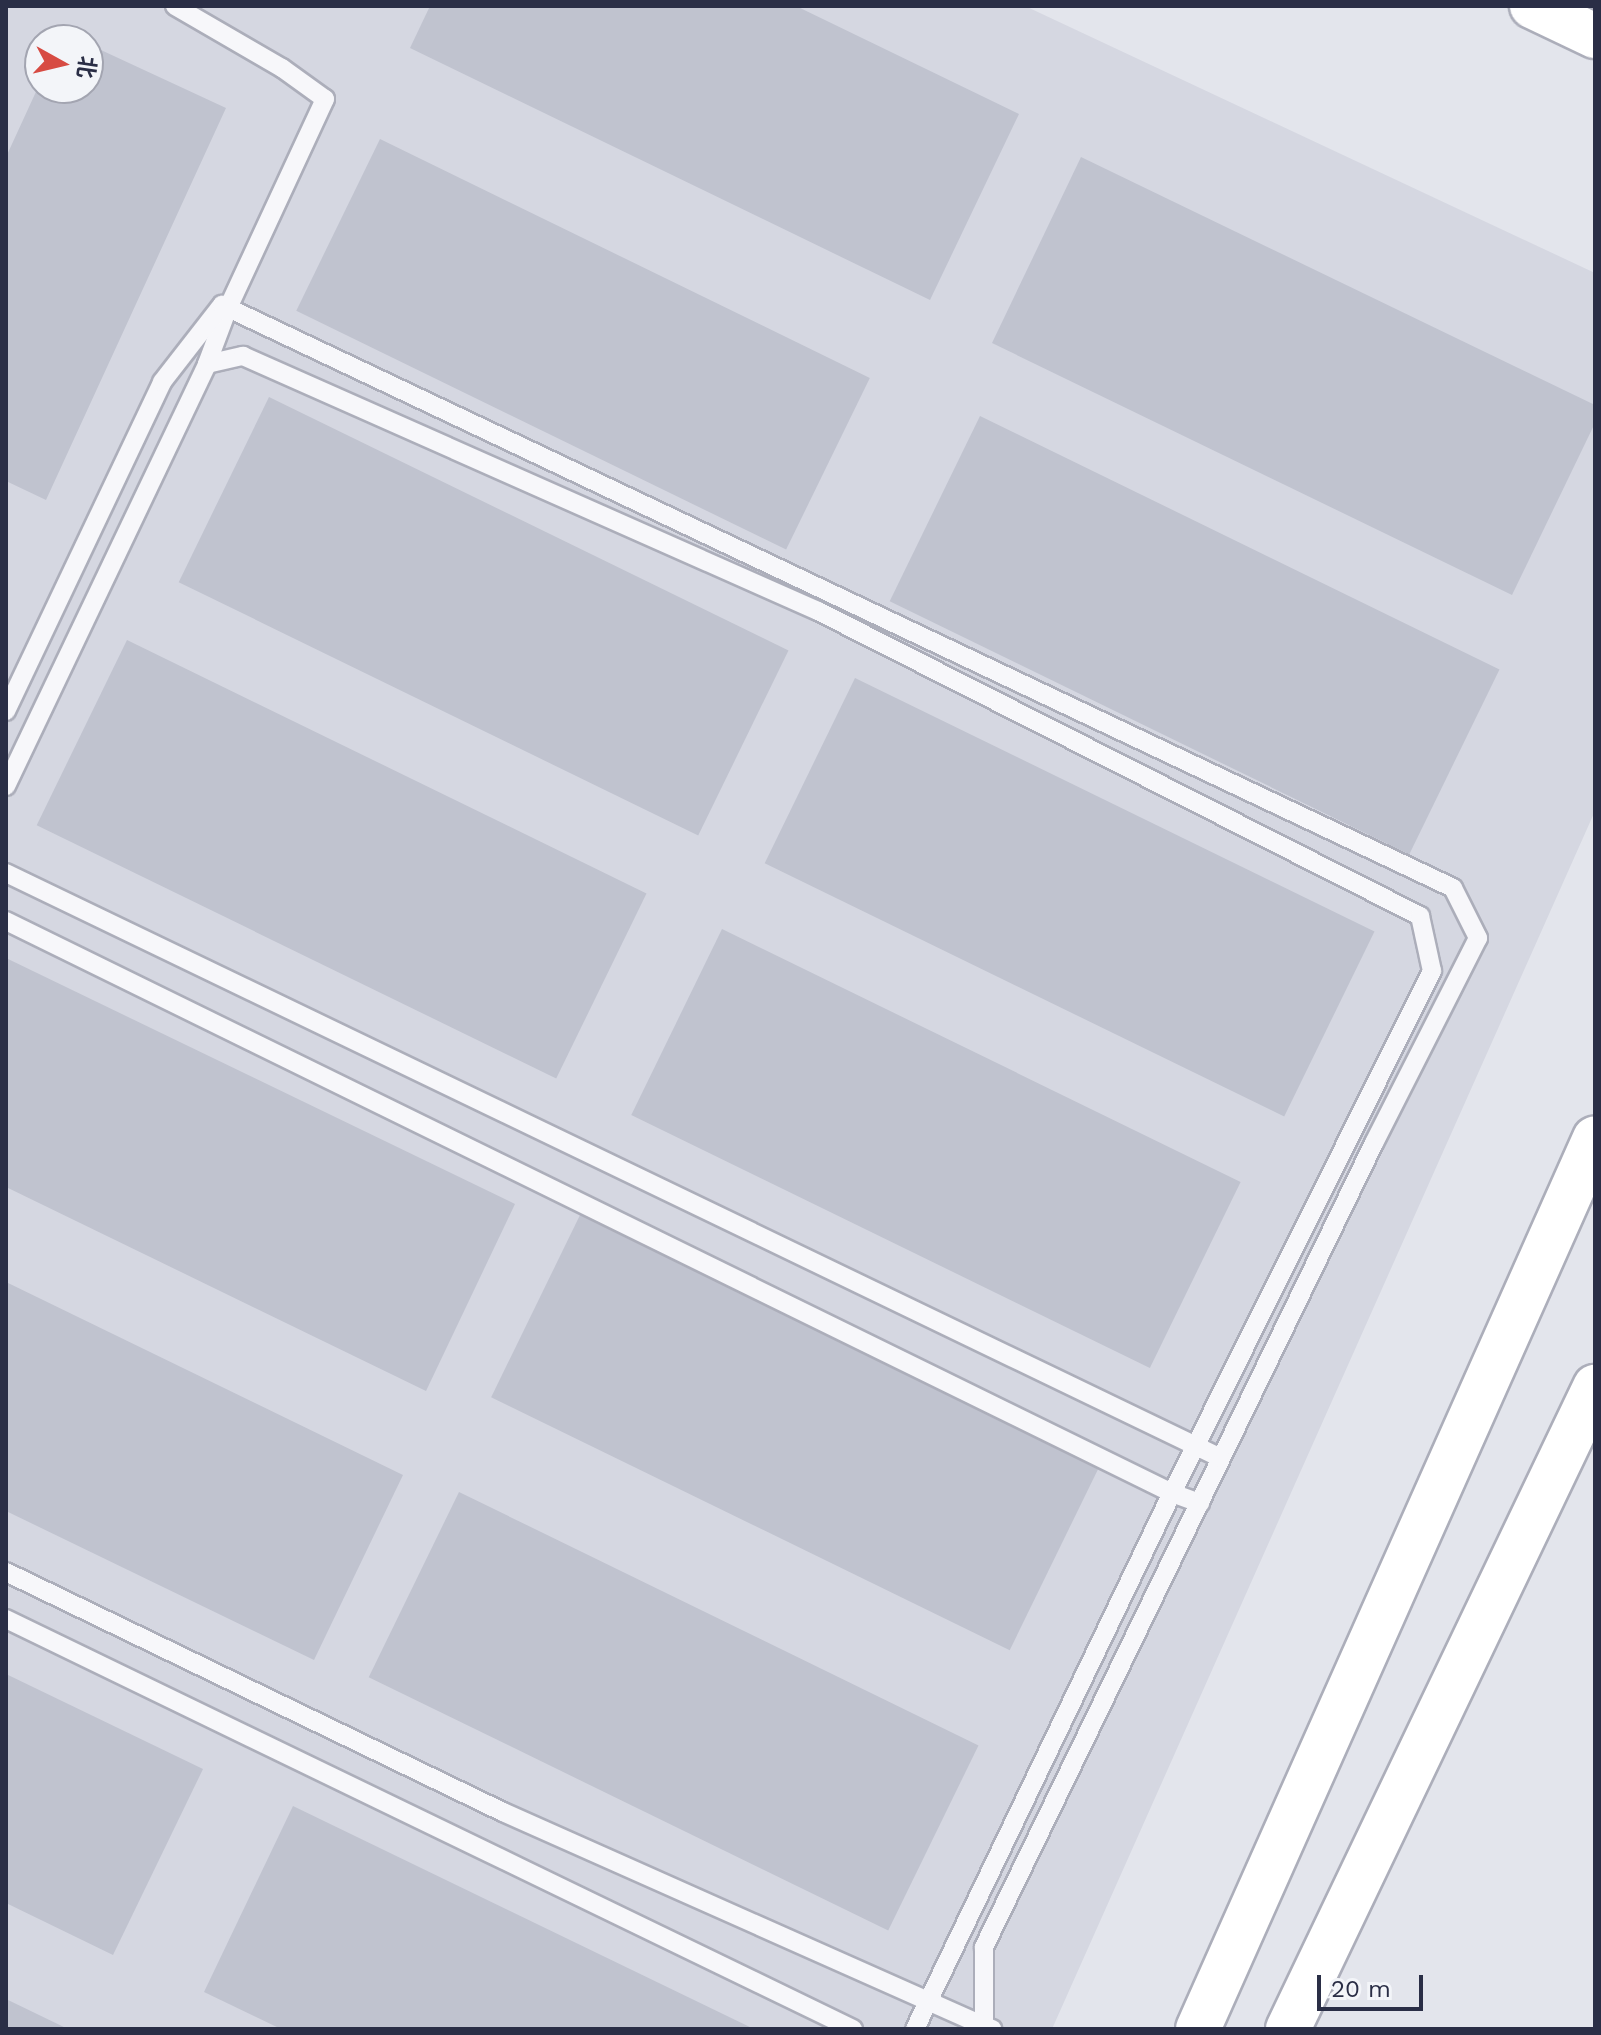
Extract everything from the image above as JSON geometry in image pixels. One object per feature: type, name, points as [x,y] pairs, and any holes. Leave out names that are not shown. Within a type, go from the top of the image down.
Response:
[{"type":"street","points":[[1532,6],[1595,36]]},
{"type":"street","points":[[1198,2029],[1595,1138]]},
{"type":"street","points":[[1288,2029],[1595,1387]]},
{"type":"lane","points":[[6,786],[207,364],[228,308],[325,99],[282,68],[175,6]]},
{"type":"lane","points":[[6,711],[162,382],[222,305],[1453,888],[1478,938],[984,1947],[988,2028],[503,1812],[6,1572]]},
{"type":"lane","points":[[207,364],[243,356],[818,611],[1420,916],[1432,971],[1172,1493],[915,2029]]},
{"type":"lane","points":[[6,873],[1221,1458]]},
{"type":"lane","points":[[6,921],[1172,1493],[1200,1503]]},
{"type":"lane","points":[[6,1619],[853,2029]]},
{"type":"shaded area","points":[[6,6],[1025,6],[1595,273],[1595,811],[1052,2029],[6,2029]]},
{"type":"building","points":[[430,6],[796,6],[1019,114],[930,300],[410,48]]},
{"type":"building","points":[[104,51],[226,108],[46,500],[6,481],[6,157],[30,104],[104,104]]},
{"type":"building","points":[[380,139],[870,378],[786,550],[296,311]]},
{"type":"building","points":[[1081,157],[1595,405],[1595,423],[1512,595],[992,343]]},
{"type":"building","points":[[269,397],[789,650],[698,836],[179,582]]},
{"type":"building","points":[[980,416],[1500,669],[1409,855],[890,601]]},
{"type":"building","points":[[127,640],[647,893],[556,1079],[37,825]]},
{"type":"building","points":[[855,678],[1375,931],[1284,1117],[765,863]]},
{"type":"building","points":[[722,929],[1241,1182],[1150,1368],[631,1115]]},
{"type":"building","points":[[6,958],[515,1204],[426,1391],[6,1187]]},
{"type":"building","points":[[581,1213],[1100,1466],[1010,1650],[491,1397]]},
{"type":"building","points":[[6,1282],[403,1475],[314,1660],[6,1511]]},
{"type":"building","points":[[459,1492],[979,1745],[888,1931],[369,1677]]},
{"type":"building","points":[[6,1674],[203,1769],[113,1955],[6,1903]]},
{"type":"building","points":[[293,1806],[754,2029],[281,2029],[204,1992]]},
{"type":"building","points":[[6,1999],[68,2029],[6,2029]]}]
